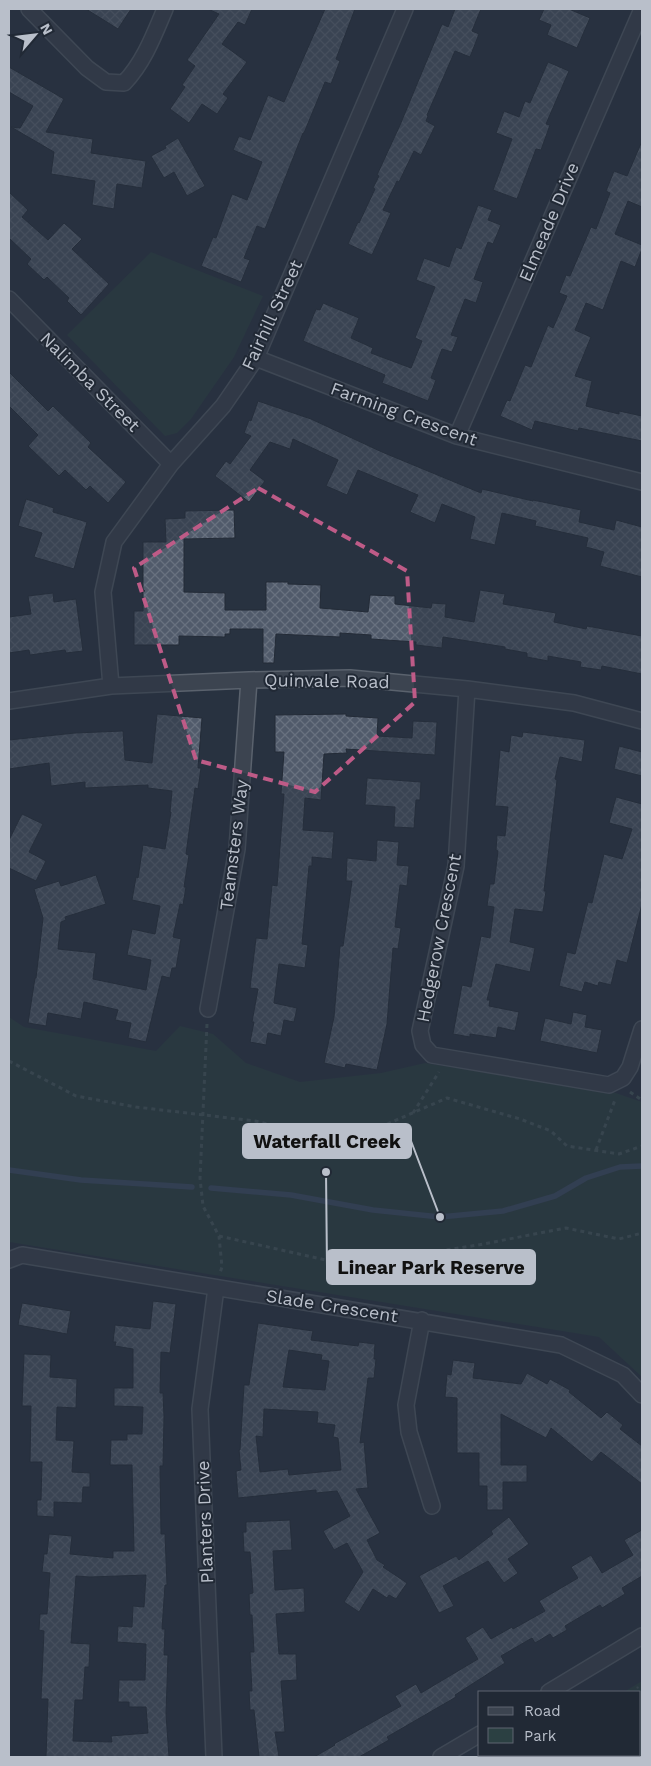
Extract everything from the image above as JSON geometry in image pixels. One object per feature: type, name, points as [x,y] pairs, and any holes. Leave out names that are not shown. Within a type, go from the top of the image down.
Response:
[{"type":"street","points":[[29,9],[87,68],[106,82],[124,83],[136,71],[150,45],[165,9]]},
{"type":"street","name":"Fairhill Street","points":[[111,686],[103,592],[114,542],[171,464],[222,406],[256,358],[405,9]]},
{"type":"street","name":"Elmeade Drive","points":[[457,436],[642,9]]},
{"type":"street","name":"Nalimba Street","points":[[9,300],[171,464]]},
{"type":"street","name":"Farming Crescent","points":[[256,358],[457,436],[642,482]]},
{"type":"street","name":"Quinvale Road","points":[[9,700],[111,686],[350,678],[466,689],[574,703],[642,721]]},
{"type":"street","name":"Teamsters Way","points":[[208,1009],[237,849],[249,680]]},
{"type":"street","name":"Hedgerow Crescent","points":[[466,689],[456,866],[420,1031],[423,1046],[432,1055],[609,1085],[615,1082]]},
{"type":"street","points":[[615,1082],[623,1078],[630,1067],[642,1029]]},
{"type":"street","name":"Slade Crescent","points":[[9,1260],[22,1255],[422,1320],[561,1345],[623,1375],[642,1395]]},
{"type":"street","name":"Planters Drive","points":[[214,1757],[200,1409],[216,1288]]},
{"type":"street","points":[[422,1320],[406,1405],[409,1432],[432,1506]]},
{"type":"street","points":[[551,1691],[642,1636]]},
{"type":"street","points":[[441,1757],[478,1735]]},
{"type":"path","points":[[208,1009],[200,1178],[203,1206],[219,1236],[222,1267],[216,1288]]},
{"type":"path","points":[[413,1114],[448,1058]]},
{"type":"path","points":[[9,1061],[76,1096],[203,1116],[255,1121],[324,1137],[378,1128],[447,1098],[520,1119],[551,1131],[567,1146],[619,1154],[642,1146]]},
{"type":"path","points":[[596,1150],[615,1104],[615,1082]]},
{"type":"path","points":[[219,1236],[348,1265],[478,1245],[566,1228],[620,1239],[642,1233]]},
{"type":"highlighted area","points":[[258,488],[407,571],[415,702],[315,792],[196,760],[134,568]]},
{"type":"green space","points":[[151,252],[263,296],[234,357],[191,419],[177,433],[165,436],[67,335]]},
{"type":"green space","points":[[9,1017],[24,1027],[156,1051],[180,1026],[213,1034],[246,1063],[300,1082],[381,1073],[425,1063],[616,1093],[642,1102],[642,1377],[599,1337],[9,1242]]},
{"type":"green space","points":[[642,1681],[642,1757],[518,1757],[641,1756],[641,1691],[626,1691]]},
{"type":"building","points":[[86,9],[131,9],[118,29]]},
{"type":"building","points":[[208,9],[252,9],[245,25],[238,22],[222,44],[247,62],[223,94],[228,98],[217,114],[202,104],[189,123],[170,109],[185,87],[182,85],[195,66],[187,60],[219,14]]},
{"type":"building","points":[[325,9],[355,9],[336,59],[340,61],[331,84],[325,82],[265,229],[257,226],[244,258],[250,260],[241,282],[201,266],[213,237],[216,238],[232,194],[247,200],[262,162],[233,150],[239,136],[250,140],[268,95],[284,102]]},
{"type":"building","points":[[455,9],[481,9],[472,31],[479,34],[470,57],[455,51],[427,115],[426,121],[435,126],[421,155],[414,151],[399,182],[397,181],[383,210],[391,213],[372,255],[348,244],[375,189],[373,188],[379,176],[377,175],[442,24],[448,27]]},
{"type":"building","points":[[544,9],[569,9],[590,18],[577,48],[547,35],[551,25],[539,20]]},
{"type":"building","points":[[548,62],[569,71],[546,124],[550,125],[541,150],[536,149],[517,199],[493,190],[512,139],[496,133],[504,111],[519,117],[525,101],[530,103]]},
{"type":"building","points":[[9,67],[64,99],[46,132],[93,139],[91,153],[146,161],[142,188],[117,184],[114,209],[92,205],[95,181],[51,174],[54,152],[11,127],[20,128],[33,106],[9,92]]},
{"type":"building","points":[[178,138],[205,186],[187,196],[174,172],[164,178],[151,156],[166,148],[165,146]]},
{"type":"building","points":[[642,141],[642,207],[628,201],[615,234],[642,245],[642,249],[635,267],[621,261],[603,310],[586,303],[575,330],[591,337],[575,376],[592,381],[586,406],[619,414],[619,411],[642,416],[642,441],[579,428],[578,431],[535,421],[532,430],[500,416],[507,400],[510,401],[525,365],[531,367],[548,325],[553,328],[567,296],[559,293],[566,275],[570,276],[591,227],[596,229],[610,193],[606,191],[614,171],[627,176]]},
{"type":"building","points":[[9,192],[28,210],[22,217],[48,240],[64,223],[82,239],[72,249],[109,284],[81,315],[67,301],[69,298],[47,277],[44,280],[27,264],[31,259],[9,238]]},
{"type":"building","points":[[478,205],[492,210],[488,220],[501,225],[493,244],[488,242],[474,279],[483,282],[476,303],[465,299],[451,335],[458,337],[452,352],[442,349],[431,378],[436,380],[428,401],[382,383],[385,375],[303,341],[316,309],[320,310],[323,303],[359,318],[351,338],[373,348],[371,353],[411,368],[422,341],[415,338],[435,287],[416,280],[424,258],[449,267],[456,247],[461,249]]},
{"type":"building","points":[[9,372],[48,411],[53,406],[91,443],[88,447],[126,482],[108,503],[90,486],[86,490],[65,470],[59,476],[28,446],[38,435],[9,406]]},
{"type":"building","points":[[258,401],[311,419],[382,452],[481,493],[482,489],[581,510],[579,522],[614,530],[616,520],[642,527],[642,577],[600,566],[604,552],[586,547],[588,538],[535,526],[536,521],[502,513],[495,545],[470,539],[475,517],[442,504],[435,523],[410,512],[418,495],[358,470],[347,495],[326,486],[338,460],[293,439],[290,449],[270,442],[250,470],[265,481],[249,502],[215,476],[226,461],[230,464],[251,436],[244,433],[249,420],[251,421]]},
{"type":"building","points":[[26,499],[54,508],[53,512],[87,522],[74,569],[34,557],[42,533],[18,526]]},
{"type":"building","points":[[234,510],[235,538],[184,539],[184,592],[225,593],[225,610],[266,610],[266,582],[288,582],[288,584],[321,585],[320,608],[368,612],[370,595],[395,596],[395,604],[431,608],[432,603],[446,604],[445,617],[474,622],[480,590],[505,594],[503,604],[556,613],[554,622],[586,629],[587,626],[642,636],[642,674],[602,666],[601,670],[580,667],[581,662],[548,656],[548,661],[527,657],[527,653],[505,649],[505,647],[443,637],[442,648],[416,645],[416,642],[371,639],[371,635],[340,633],[340,637],[276,634],[274,663],[263,663],[263,629],[230,629],[230,634],[225,634],[225,637],[179,636],[179,645],[134,645],[134,611],[143,611],[143,591],[145,591],[143,590],[143,542],[166,542],[165,519],[185,518],[185,511]]},
{"type":"building","points":[[53,593],[54,602],[76,599],[83,651],[66,653],[65,650],[30,655],[29,650],[9,653],[9,617],[31,614],[28,596]]},
{"type":"building","points":[[157,714],[202,718],[198,768],[201,768],[198,789],[195,788],[186,854],[189,855],[184,887],[186,887],[183,905],[180,904],[173,937],[181,939],[176,968],[172,968],[170,978],[162,976],[146,1042],[128,1038],[131,1023],[115,1020],[118,1010],[84,1002],[81,1019],[48,1013],[46,1026],[28,1023],[36,978],[43,918],[34,889],[59,881],[61,886],[96,875],[106,904],[65,917],[66,920],[61,922],[58,949],[96,953],[93,979],[146,990],[151,960],[127,955],[132,929],[155,934],[160,906],[132,900],[136,877],[138,878],[143,845],[165,849],[171,812],[172,791],[148,788],[148,785],[85,788],[85,782],[51,786],[49,763],[9,769],[9,740],[75,733],[123,731],[125,760],[152,763]]},
{"type":"building","points":[[346,714],[346,716],[378,718],[377,736],[412,738],[413,721],[437,722],[435,755],[346,749],[347,753],[324,754],[321,800],[305,798],[303,830],[334,832],[332,859],[312,857],[312,866],[309,866],[302,944],[308,945],[305,968],[279,964],[274,1003],[297,1008],[294,1022],[284,1020],[281,1036],[268,1033],[266,1045],[250,1042],[258,989],[250,988],[256,938],[267,939],[272,885],[277,886],[284,794],[281,794],[284,752],[275,752],[275,715]]},
{"type":"building","points":[[523,732],[585,740],[582,762],[560,757],[555,779],[557,780],[543,912],[515,909],[510,942],[535,948],[530,972],[496,964],[487,1000],[490,1000],[489,1006],[519,1012],[515,1031],[498,1027],[496,1038],[470,1034],[470,1037],[453,1034],[462,985],[471,987],[481,936],[490,938],[494,907],[487,906],[490,884],[494,884],[498,851],[496,850],[497,835],[505,836],[508,807],[495,806],[500,750],[509,752],[511,735],[522,737]]},
{"type":"building","points":[[619,746],[642,752],[642,776],[614,769]]},
{"type":"building","points":[[367,778],[421,782],[420,800],[416,800],[414,828],[394,827],[395,807],[365,805]]},
{"type":"building","points":[[616,797],[642,804],[642,904],[627,963],[617,960],[611,985],[599,982],[598,986],[585,982],[582,992],[559,986],[567,952],[575,954],[588,902],[592,903],[604,854],[622,859],[632,829],[609,823]]},
{"type":"building","points":[[22,814],[43,824],[29,852],[46,861],[36,881],[9,868],[9,840]]},
{"type":"building","points":[[377,840],[399,842],[397,865],[409,866],[407,886],[400,885],[395,927],[401,928],[398,949],[393,948],[387,1024],[377,1070],[346,1064],[345,1068],[324,1063],[334,1017],[340,946],[343,946],[352,881],[346,881],[347,858],[376,861]]},
{"type":"building","points":[[573,1012],[587,1015],[585,1027],[602,1030],[597,1053],[540,1041],[545,1018],[571,1024]]},
{"type":"building","points":[[153,1301],[176,1304],[170,1353],[161,1352],[160,1393],[163,1393],[164,1417],[163,1466],[160,1466],[161,1534],[165,1534],[167,1585],[165,1585],[162,1629],[165,1629],[164,1655],[168,1655],[166,1714],[169,1757],[46,1757],[48,1699],[41,1699],[44,1631],[39,1630],[40,1614],[47,1614],[50,1573],[42,1572],[44,1554],[47,1554],[49,1534],[72,1536],[70,1554],[113,1558],[113,1551],[134,1551],[132,1465],[110,1465],[111,1440],[127,1440],[127,1434],[142,1434],[143,1407],[114,1406],[114,1388],[133,1388],[133,1349],[115,1346],[116,1342],[113,1342],[115,1325],[150,1329]],"holes":[[[146,1575],[144,1607],[133,1606],[132,1627],[118,1626],[117,1642],[146,1644],[145,1680],[119,1680],[118,1702],[129,1702],[129,1707],[146,1707],[148,1733],[111,1736],[112,1742],[73,1741],[75,1700],[83,1700],[85,1667],[89,1667],[90,1644],[71,1643],[76,1576]]]},
{"type":"building","points":[[22,1303],[71,1311],[67,1334],[18,1325]]},
{"type":"building","points":[[258,1323],[313,1331],[311,1340],[358,1346],[359,1342],[375,1344],[374,1378],[368,1378],[360,1443],[364,1442],[368,1488],[356,1489],[380,1533],[367,1540],[377,1560],[385,1565],[383,1567],[407,1583],[396,1599],[389,1595],[387,1598],[373,1589],[359,1612],[344,1602],[363,1572],[347,1543],[334,1550],[323,1531],[350,1516],[337,1491],[316,1493],[316,1490],[238,1498],[236,1471],[241,1470],[239,1450],[244,1385],[249,1385]],"holes":[[[289,1350],[322,1355],[321,1360],[329,1361],[325,1390],[283,1387]],[[264,1409],[318,1412],[317,1423],[335,1425],[333,1437],[338,1438],[341,1470],[289,1475],[288,1469],[260,1472],[256,1436],[263,1437]]]},
{"type":"building","points":[[24,1354],[51,1355],[50,1377],[77,1379],[76,1408],[57,1407],[56,1440],[74,1441],[72,1472],[90,1473],[90,1487],[83,1487],[82,1503],[54,1502],[54,1517],[37,1516],[37,1500],[41,1500],[42,1462],[30,1462],[31,1406],[22,1406]]},
{"type":"building","points":[[453,1360],[475,1363],[473,1378],[521,1384],[527,1373],[547,1384],[550,1379],[570,1390],[569,1392],[601,1418],[607,1412],[623,1425],[620,1429],[642,1446],[642,1484],[601,1452],[592,1462],[551,1428],[546,1438],[501,1414],[501,1465],[527,1465],[527,1482],[503,1482],[503,1510],[487,1510],[487,1486],[479,1486],[479,1453],[457,1453],[457,1398],[445,1397],[447,1374],[451,1375]]},
{"type":"building","points":[[509,1517],[529,1544],[508,1559],[518,1573],[504,1583],[488,1561],[443,1586],[454,1606],[439,1613],[419,1576],[456,1556],[459,1560],[493,1534],[491,1531]]},
{"type":"building","points":[[290,1520],[292,1550],[273,1551],[275,1590],[304,1588],[305,1612],[276,1614],[279,1654],[296,1654],[297,1680],[281,1681],[285,1732],[275,1732],[279,1757],[259,1757],[254,1710],[250,1710],[249,1691],[252,1691],[250,1652],[254,1652],[249,1594],[253,1593],[250,1552],[244,1552],[243,1532],[246,1532],[246,1522]]},
{"type":"building","points":[[642,1530],[642,1576],[622,1588],[625,1594],[602,1608],[600,1605],[565,1626],[567,1630],[553,1638],[550,1634],[535,1643],[532,1638],[501,1656],[505,1663],[455,1695],[456,1697],[387,1737],[389,1740],[359,1757],[314,1757],[401,1706],[395,1696],[416,1684],[421,1693],[478,1659],[465,1638],[483,1627],[491,1639],[545,1611],[539,1601],[578,1578],[571,1567],[591,1555],[602,1573],[633,1555],[624,1540]]},
{"type":"waterway","points":[[211,1188],[291,1195],[373,1210],[440,1217],[503,1211],[555,1196],[586,1178],[620,1167],[642,1166]]},
{"type":"waterway","points":[[9,1170],[81,1180],[192,1187]]},
{"type":"place","name":"Linear Park Reserve","points":[[326,1172]]},
{"type":"place","name":"Waterfall Creek","points":[[440,1217]]}]
